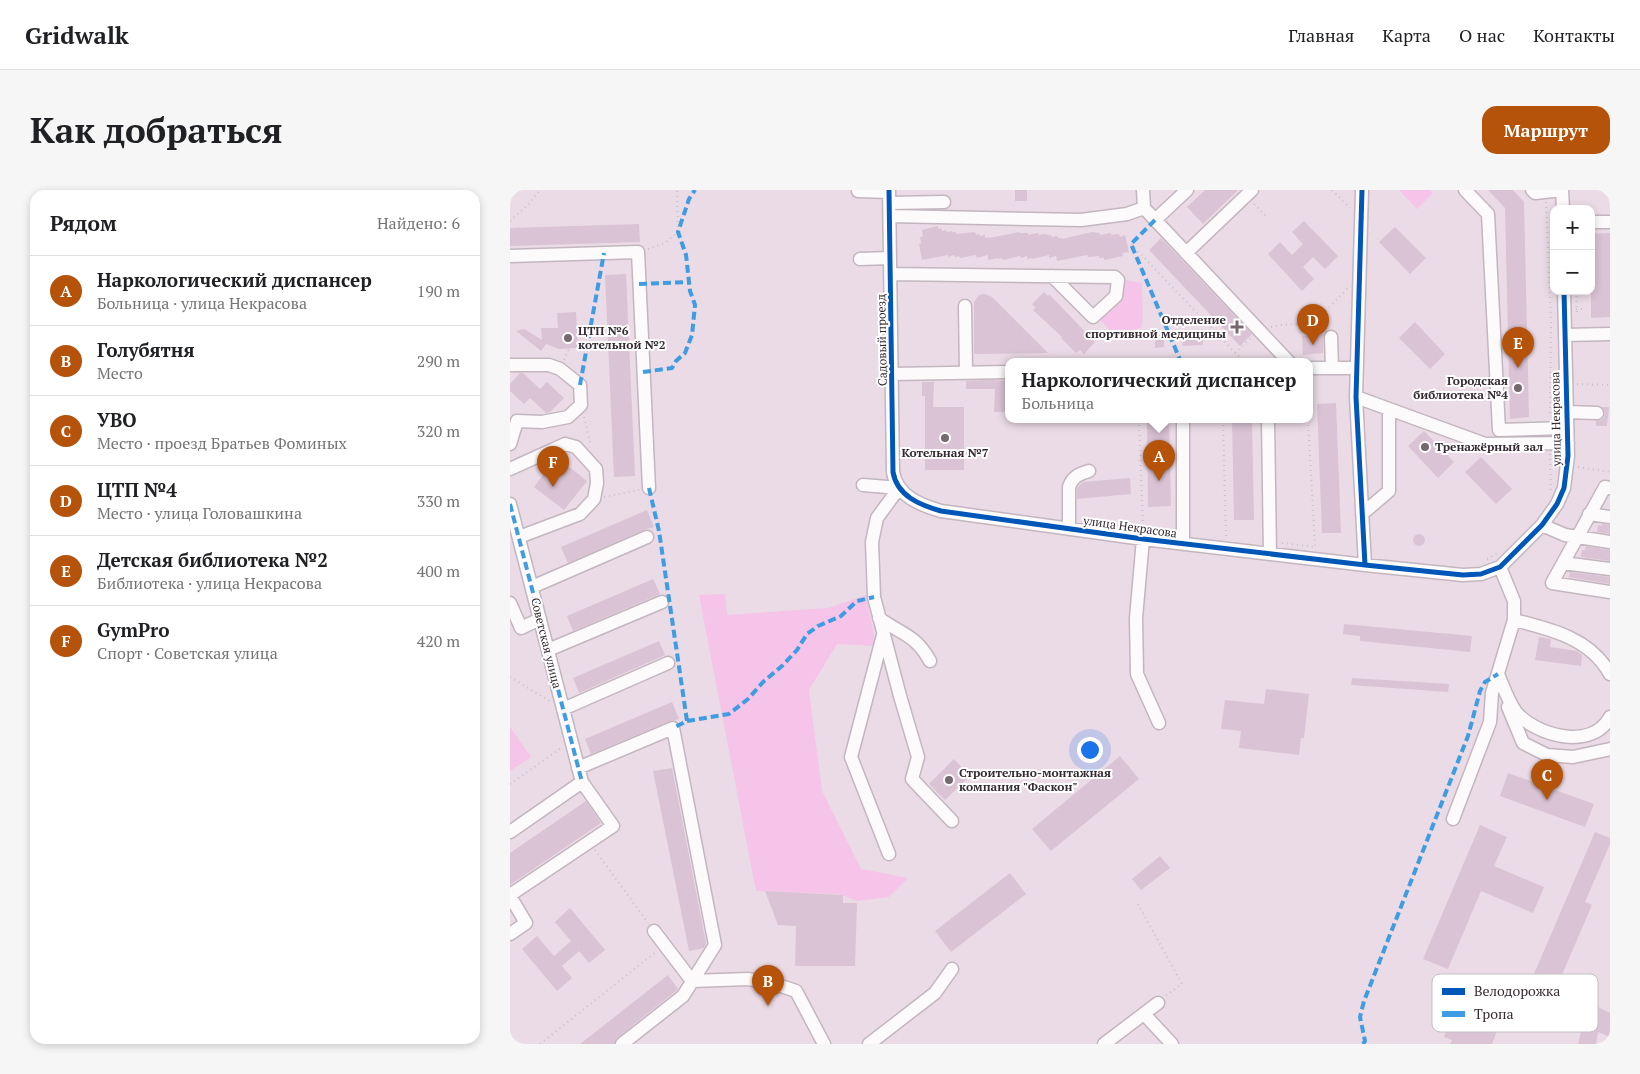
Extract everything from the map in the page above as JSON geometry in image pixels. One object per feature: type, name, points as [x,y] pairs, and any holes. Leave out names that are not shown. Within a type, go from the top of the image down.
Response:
[{"type":"street","points":[[1143,190],[1144,208],[1285,358]]},
{"type":"street","points":[[1156,220],[1187,190]]},
{"type":"street","points":[[1362,190],[1356,397],[1365,565]]},
{"type":"street","points":[[1465,190],[1488,214],[1499,430],[1550,428],[1567,419],[1597,415]]},
{"type":"street","points":[[1532,190],[1534,193],[1562,190],[1563,205]]},
{"type":"street","points":[[858,191],[890,200],[1081,220],[1127,214],[1144,208]]},
{"type":"street","points":[[1186,253],[1249,193]]},
{"type":"street","points":[[890,200],[944,202]]},
{"type":"street","name":"Садовый проезд","points":[[890,200],[894,472],[895,481],[899,488]]},
{"type":"street","points":[[1595,222],[1610,222]]},
{"type":"street","points":[[1351,255],[1360,244]]},
{"type":"street","points":[[510,256],[638,252],[648,488]]},
{"type":"street","points":[[860,259],[890,258]]},
{"type":"street","points":[[891,274],[1115,276],[1118,280],[1117,292],[1113,299],[1093,317],[1052,276]]},
{"type":"street","name":"улица Некрасова","points":[[899,488],[923,506],[940,511],[1069,529],[1145,532],[1183,544],[1229,542],[1270,548],[1322,560],[1463,575],[1481,574],[1500,567],[1542,525],[1557,504],[1564,488],[1568,466],[1564,295]]},
{"type":"street","points":[[965,306],[966,372]]},
{"type":"street","points":[[1565,335],[1610,334]]},
{"type":"street","points":[[1331,337],[1332,368]]},
{"type":"street","points":[[510,365],[549,365],[560,370],[580,385],[581,405],[568,417],[542,422],[517,421],[510,444]]},
{"type":"street","points":[[1313,368],[1357,368]]},
{"type":"street","points":[[892,374],[919,376],[966,372],[1005,372]]},
{"type":"street","points":[[1356,397],[1485,444],[1568,443]]},
{"type":"street","points":[[1362,514],[1389,492],[1388,409]]},
{"type":"street","points":[[1183,423],[1183,544]]},
{"type":"street","points":[[1268,423],[1270,548]]},
{"type":"street","points":[[510,469],[565,444],[576,447],[596,469],[597,483],[594,499],[580,514],[519,537]]},
{"type":"street","points":[[1069,529],[1069,487],[1071,480],[1089,471]]},
{"type":"street","points":[[863,485],[899,488]]},
{"type":"street","points":[[1610,488],[1605,487],[1552,583],[1610,592]]},
{"type":"street","points":[[899,488],[877,518],[872,542],[874,597],[918,757],[912,779],[952,821]]},
{"type":"street","name":"Советская улица","points":[[510,504],[512,521],[519,537],[582,782],[613,826],[589,842]]},
{"type":"street","points":[[1589,514],[1610,517]]},
{"type":"street","points":[[1542,525],[1565,535],[1610,542]]},
{"type":"street","points":[[1145,532],[1136,618],[1137,674],[1159,723]]},
{"type":"street","points":[[532,587],[646,537]]},
{"type":"street","points":[[1563,563],[1610,569]]},
{"type":"street","points":[[1453,819],[1490,722],[1492,693],[1514,620],[1514,601],[1500,567]]},
{"type":"street","points":[[510,602],[521,628],[540,620]]},
{"type":"street","points":[[548,650],[662,602]]},
{"type":"street","points":[[879,618],[912,638],[930,661]]},
{"type":"street","points":[[1514,620],[1551,629],[1568,636],[1583,646],[1609,672]]},
{"type":"street","points":[[884,634],[851,757],[890,854]]},
{"type":"street","points":[[563,709],[668,663]]},
{"type":"street","points":[[1498,674],[1516,711],[1529,723],[1554,734],[1576,738],[1588,735],[1600,729],[1610,718]]},
{"type":"street","points":[[1507,694],[1507,703],[1523,743],[1547,754],[1573,757],[1610,749]]},
{"type":"street","points":[[578,768],[673,728],[715,945],[683,996],[622,1044]]},
{"type":"street","points":[[510,832],[582,782]]},
{"type":"street","points":[[510,934],[526,922],[510,896],[589,842]]},
{"type":"street","points":[[654,931],[692,982]]},
{"type":"street","points":[[869,1044],[935,994],[952,969]]},
{"type":"street","points":[[692,982],[748,979],[776,984],[796,991],[824,1044]]},
{"type":"street","points":[[1104,1044],[1158,1002]]},
{"type":"street","points":[[1144,1014],[1172,1044]]},
{"type":"path","points":[[510,221],[529,204],[540,190]]},
{"type":"path","points":[[638,252],[665,243],[678,232],[677,190]]},
{"type":"path","points":[[1332,190],[1351,209]]},
{"type":"path","points":[[1546,191],[1551,321],[1550,428]]},
{"type":"path","points":[[1249,193],[1266,216]]},
{"type":"path","points":[[1132,244],[1240,358]]},
{"type":"path","points":[[1235,353],[1259,330],[1280,325],[1314,324],[1348,288]]},
{"type":"path","points":[[1576,309],[1586,309]]},
{"type":"path","points":[[1577,384],[1610,385]]},
{"type":"path","points":[[581,405],[592,450]]},
{"type":"path","points":[[1139,423],[1145,532]]},
{"type":"path","points":[[1223,423],[1229,542]]},
{"type":"path","points":[[1270,548],[1322,560],[1308,423]]},
{"type":"path","points":[[1550,443],[1551,496]]},
{"type":"path","points":[[1576,467],[1610,472]]},
{"type":"path","points":[[594,499],[648,488]]},
{"type":"path","points":[[1484,561],[1500,552]]},
{"type":"path","points":[[510,677],[563,709]]},
{"type":"path","points":[[510,784],[571,741]]},
{"type":"path","points":[[589,842],[654,931]]},
{"type":"path","points":[[1138,904],[1182,984],[1158,1002]]},
{"type":"path","points":[[540,1044],[665,945]]},
{"type":"shaded area","points":[[1399,190],[1430,190],[1433,193],[1417,209]]},
{"type":"shaded area","points":[[1125,280],[1142,283],[1142,325],[1141,328],[1125,332],[1115,341],[1110,330],[1100,320],[1122,299]]},
{"type":"shaded area","points":[[725,594],[727,615],[828,608],[866,595],[876,646],[837,644],[809,690],[822,791],[861,869],[908,878],[889,897],[857,901],[839,894],[756,891],[699,595]]},
{"type":"shaded area","points":[[510,727],[531,757],[510,771]]},
{"type":"building","points":[[1015,190],[1027,190],[1027,201],[1015,201]]},
{"type":"building","points":[[1205,190],[1238,190],[1203,224],[1187,207]]},
{"type":"building","points":[[1488,190],[1513,190],[1524,202],[1529,417],[1510,419],[1505,208]]},
{"type":"building","points":[[1304,221],[1338,256],[1325,269],[1313,257],[1303,267],[1314,279],[1302,291],[1268,254],[1280,242],[1292,255],[1303,244],[1292,232]]},
{"type":"building","points":[[639,224],[640,242],[510,246],[510,228]]},
{"type":"building","points":[[938,226],[938,229],[941,228],[942,231],[952,231],[956,232],[956,234],[975,232],[976,235],[985,235],[985,238],[1019,232],[1028,233],[1028,235],[1047,234],[1062,239],[1092,232],[1100,233],[1100,235],[1119,234],[1120,237],[1125,235],[1129,252],[1122,253],[1123,256],[1104,260],[1104,258],[1099,258],[1099,256],[1088,257],[1087,255],[1057,261],[1056,256],[1049,258],[1049,255],[1032,259],[1027,259],[1027,256],[1021,258],[1020,256],[1003,260],[998,258],[988,260],[988,255],[977,258],[976,255],[960,258],[954,255],[948,257],[948,255],[922,260],[919,244],[921,243],[920,237],[923,236],[922,230]]},
{"type":"building","points":[[1395,227],[1426,258],[1410,274],[1379,242]]},
{"type":"building","points":[[1610,233],[1610,317],[1591,318],[1591,295],[1595,295],[1595,234]]},
{"type":"building","points":[[1161,238],[1252,334],[1240,346],[1149,250]]},
{"type":"building","points":[[626,274],[635,476],[614,477],[605,275]]},
{"type":"building","points":[[1044,292],[1048,296],[1049,294],[1095,342],[1084,354],[1080,350],[1076,353],[1033,310],[1036,308],[1032,304]]},
{"type":"building","points":[[982,294],[992,297],[1048,353],[974,354],[974,302]]},
{"type":"building","points":[[576,312],[578,348],[559,349],[546,344],[541,351],[516,331],[524,329],[542,340],[541,328],[558,328],[557,313]]},
{"type":"building","points":[[1415,322],[1445,354],[1430,369],[1399,338]]},
{"type":"building","points":[[1182,334],[1203,334],[1203,345],[1182,346]]},
{"type":"building","points":[[1324,334],[1323,353],[1303,355],[1302,336]]},
{"type":"building","points":[[1164,335],[1164,347],[1155,348],[1155,336]]},
{"type":"building","points":[[520,373],[523,373],[540,389],[547,382],[564,398],[550,412],[546,413],[530,398],[524,404],[510,391],[510,384]]},
{"type":"building","points":[[966,381],[1005,381],[1005,412],[994,412],[995,389],[966,389]]},
{"type":"building","name":"Котельная №7","points":[[922,382],[934,382],[933,407],[964,407],[964,470],[925,470],[925,396],[922,396]]},
{"type":"building","points":[[1336,403],[1341,533],[1322,533],[1317,404]]},
{"type":"building","points":[[1602,407],[1609,407],[1607,426],[1596,426],[1596,421],[1604,417],[1605,413]]},
{"type":"building","points":[[1147,423],[1169,423],[1171,506],[1148,507]]},
{"type":"building","points":[[1232,423],[1252,423],[1254,520],[1234,520]]},
{"type":"building","points":[[1424,431],[1454,462],[1438,478],[1408,446]]},
{"type":"building","points":[[557,457],[587,481],[564,510],[534,487]]},
{"type":"building","points":[[1481,457],[1512,489],[1496,504],[1465,472]]},
{"type":"building","points":[[1130,478],[1131,494],[1077,499],[1077,488],[1083,482]]},
{"type":"building","points":[[647,510],[654,527],[568,563],[561,547]]},
{"type":"building","points":[[1602,524],[1610,525],[1610,534],[1597,532],[1598,525],[1602,526]]},
{"type":"building","points":[[1417,534],[1421,534],[1425,540],[1421,546],[1417,546],[1413,542],[1413,538]]},
{"type":"building","points":[[1586,546],[1610,550],[1610,561],[1581,557],[1582,550],[1585,550]]},
{"type":"building","points":[[1570,572],[1610,577],[1610,584],[1569,577]]},
{"type":"building","points":[[653,579],[660,594],[573,631],[567,616]]},
{"type":"building","points":[[1344,624],[1472,636],[1470,652],[1360,641],[1360,636],[1343,634]]},
{"type":"building","points":[[1539,637],[1551,639],[1550,647],[1577,651],[1582,655],[1581,666],[1535,660]]},
{"type":"building","points":[[659,641],[665,655],[579,693],[573,678]]},
{"type":"building","points":[[1352,678],[1449,684],[1448,692],[1351,685]]},
{"type":"building","points":[[1266,689],[1309,694],[1304,738],[1301,738],[1299,755],[1239,748],[1241,731],[1221,729],[1225,700],[1264,704]]},
{"type":"building","points":[[672,702],[679,719],[591,754],[585,739]]},
{"type":"building","points":[[1120,756],[1139,779],[1051,851],[1032,829]]},
{"type":"building","name":"Строительно-монтажная компания \"Фаскон\"","points":[[954,759],[970,776],[945,800],[929,784]]},
{"type":"building","points":[[672,768],[706,943],[704,948],[689,951],[653,771]]},
{"type":"building","points":[[1508,773],[1594,804],[1585,827],[1500,796]]},
{"type":"building","points":[[586,801],[601,823],[510,885],[510,853]]},
{"type":"building","points":[[1480,825],[1507,837],[1494,866],[1544,887],[1533,913],[1481,891],[1448,969],[1423,959]]},
{"type":"building","points":[[1595,832],[1610,838],[1610,844],[1585,902],[1592,905],[1562,974],[1534,974]]},
{"type":"building","points":[[1160,856],[1170,868],[1141,890],[1132,879]]},
{"type":"building","points":[[1010,873],[1026,894],[951,952],[935,931]]},
{"type":"building","points":[[765,891],[843,895],[843,903],[857,903],[855,966],[795,966],[796,926],[778,925]]},
{"type":"building","points":[[570,908],[605,950],[589,963],[579,951],[562,966],[572,978],[557,991],[522,949],[537,936],[554,956],[571,941],[555,922]]},
{"type":"building","points":[[668,975],[678,989],[617,1038],[614,1044],[580,1044]]},
{"type":"building","points":[[1598,1007],[1610,1013],[1610,1037],[1598,1032]]},
{"type":"building","points":[[1446,1032],[1497,1032],[1492,1044],[1450,1044],[1452,1040],[1444,1037]]},
{"type":"building","points":[[1581,1032],[1598,1032],[1596,1044],[1578,1044]]},
{"type":"marked path","points":[[643,372],[672,368],[676,361],[685,353],[692,335],[695,305],[690,291],[686,255],[678,232],[689,199],[695,190]]},
{"type":"marked path","points":[[1155,220],[1131,244],[1179,358]]},
{"type":"marked path","points":[[580,385],[604,253]]},
{"type":"marked path","points":[[639,284],[690,282]]},
{"type":"marked path","points":[[649,488],[659,531],[687,721],[673,728]]},
{"type":"marked path","points":[[510,504],[582,782]]},
{"type":"marked path","points":[[687,721],[729,714],[748,699],[763,682],[782,666],[797,650],[807,634],[818,626],[841,616],[857,601],[874,597]]},
{"type":"marked path","points":[[1363,1044],[1365,1041],[1360,1017],[1364,1001],[1468,736],[1480,691],[1485,682],[1498,674]]},
{"type":"cycle path","points":[[889,190],[893,472],[895,480],[904,493],[925,506],[941,511],[1143,539],[1365,565],[1463,575],[1481,574],[1500,567],[1542,525],[1557,504],[1564,488],[1568,456],[1564,295]]},
{"type":"cycle path","points":[[1362,190],[1356,397],[1365,565]]},
{"type":"place","name":"Отделение спортивной медицины","points":[[1237,327]]},
{"type":"place","name":"ЦТП №6 котельной №2","points":[[568,338]]},
{"type":"place","name":"ЦТП №4","points":[[1313,345]]},
{"type":"place","name":"Детская библиотека №2","points":[[1518,368]]},
{"type":"place","name":"Городская библиотека №4","points":[[1518,388]]},
{"type":"place","name":"Котельная №7","points":[[945,438]]},
{"type":"place","name":"Тренажёрный зал","points":[[1425,447]]},
{"type":"place","name":"Наркологический диспансер","points":[[1159,481]]},
{"type":"place","name":"GymPro","points":[[553,487]]},
{"type":"place","name":"Строительно-монтажная компания \"Фаскон\"","points":[[949,780]]},
{"type":"place","name":"УВО","points":[[1547,800]]},
{"type":"place","name":"Голубятня","points":[[768,1006]]}]
